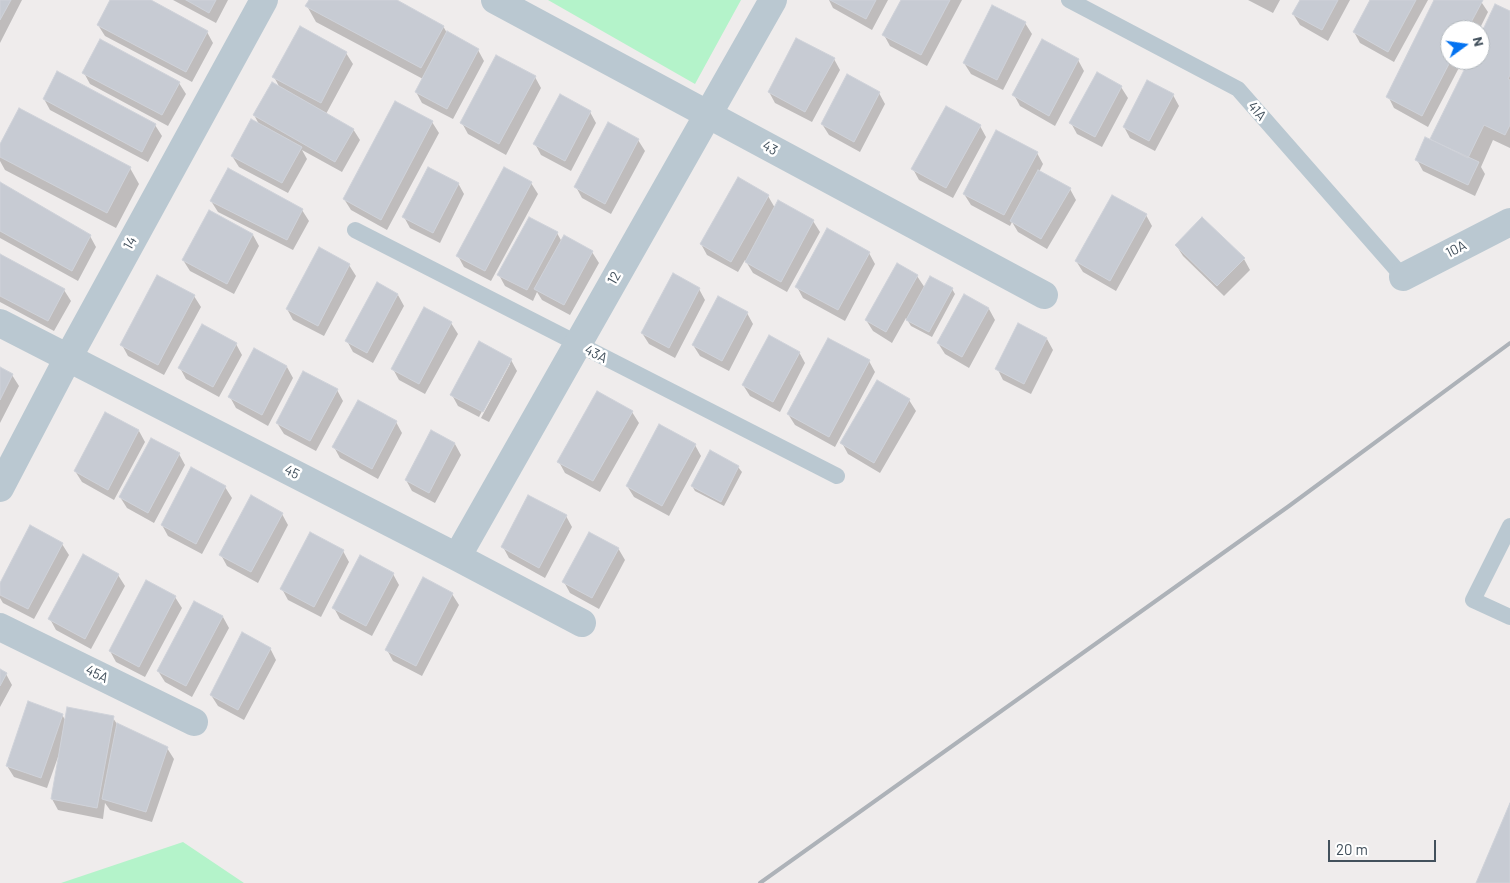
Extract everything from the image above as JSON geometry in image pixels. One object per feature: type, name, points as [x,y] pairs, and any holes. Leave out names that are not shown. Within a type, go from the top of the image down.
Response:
[{"type":"street","name":"14","points":[[0,488],[68,358],[264,0]]},
{"type":"street","name":"43","points":[[496,0],[1044,295]]},
{"type":"street","name":"12","points":[[457,557],[576,344],[773,0]]},
{"type":"street","name":"10A","points":[[1403,277],[1510,222]]},
{"type":"street","name":"45","points":[[0,323],[582,623]]},
{"type":"street","name":"45A","points":[[0,627],[194,722]]},
{"type":"lane","name":"41A","points":[[1069,0],[1238,89],[1403,277]]},
{"type":"lane","name":"43A","points":[[355,230],[837,476]]},
{"type":"lane","points":[[1510,526],[1473,600],[1510,618]]},
{"type":"green space","points":[[548,0],[741,0],[695,84]]},
{"type":"green space","points":[[183,842],[244,883],[61,883]]},
{"type":"building","points":[[0,0],[11,0],[0,20]]},
{"type":"building","points":[[110,0],[151,0],[208,31],[186,72],[97,25]]},
{"type":"building","points":[[186,0],[216,0],[209,13]]},
{"type":"building","points":[[309,0],[397,0],[444,26],[421,68],[305,6]]},
{"type":"building","points":[[830,0],[876,0],[866,19]]},
{"type":"building","points":[[901,0],[950,0],[921,55],[882,35]]},
{"type":"building","points":[[1300,0],[1338,0],[1322,30],[1292,14]]},
{"type":"building","points":[[1370,0],[1416,0],[1388,52],[1353,32]]},
{"type":"building","points":[[1434,0],[1483,0],[1472,20],[1440,20],[1440,70],[1446,70],[1422,116],[1386,97]]},
{"type":"building","points":[[1495,4],[1510,11],[1510,75],[1508,79],[1510,80],[1510,125],[1505,135],[1484,125],[1468,158],[1430,139],[1464,70],[1490,70],[1490,20],[1488,20]]},
{"type":"building","points":[[992,5],[1026,22],[997,80],[963,63]]},
{"type":"building","points":[[300,26],[347,52],[321,103],[272,77]]},
{"type":"building","points":[[447,31],[479,49],[447,109],[415,92]]},
{"type":"building","points":[[796,38],[835,58],[805,112],[768,92]]},
{"type":"building","points":[[100,39],[180,82],[162,115],[82,73]]},
{"type":"building","points":[[1042,39],[1079,59],[1049,116],[1012,95]]},
{"type":"building","points":[[496,55],[536,76],[499,144],[460,123]]},
{"type":"building","points":[[57,71],[156,124],[142,152],[43,99]]},
{"type":"building","points":[[1097,72],[1122,86],[1095,137],[1069,123]]},
{"type":"building","points":[[847,74],[880,92],[854,142],[821,124]]},
{"type":"building","points":[[1147,80],[1174,94],[1149,141],[1123,127]]},
{"type":"building","points":[[272,82],[354,129],[335,162],[253,115]]},
{"type":"building","points":[[560,94],[591,111],[565,161],[533,144]]},
{"type":"building","points":[[395,101],[433,121],[381,220],[343,199]]},
{"type":"building","points":[[946,106],[981,125],[946,188],[911,169]]},
{"type":"building","points":[[19,108],[131,167],[107,213],[0,157],[0,144]]},
{"type":"building","points":[[251,119],[302,147],[282,183],[231,156]]},
{"type":"building","points":[[608,122],[639,139],[605,204],[574,187]]},
{"type":"building","points":[[996,130],[1038,152],[1004,215],[963,194]]},
{"type":"building","points":[[1425,137],[1479,162],[1468,185],[1415,160]]},
{"type":"building","points":[[428,167],[459,183],[433,233],[402,217]]},
{"type":"building","points":[[504,167],[532,182],[485,271],[456,256]]},
{"type":"building","points":[[228,168],[303,209],[287,240],[210,201]]},
{"type":"building","points":[[1038,170],[1071,188],[1041,239],[1010,221]]},
{"type":"building","points":[[738,177],[769,195],[731,262],[700,244]]},
{"type":"building","points":[[0,182],[91,235],[72,271],[0,231]]},
{"type":"building","points":[[1112,195],[1147,214],[1110,281],[1075,261]]},
{"type":"building","points":[[778,200],[814,220],[781,282],[745,262]]},
{"type":"building","points":[[209,210],[253,234],[227,284],[182,260]]},
{"type":"building","points":[[529,217],[558,232],[527,290],[497,275]]},
{"type":"building","points":[[1202,217],[1245,258],[1217,286],[1175,245]]},
{"type":"building","points":[[827,228],[870,252],[838,310],[795,287]]},
{"type":"building","points":[[564,235],[593,251],[564,305],[534,289]]},
{"type":"building","points":[[319,247],[350,264],[318,326],[286,309]]},
{"type":"building","points":[[0,254],[65,289],[48,321],[0,296]]},
{"type":"building","points":[[897,263],[918,275],[886,332],[865,320]]},
{"type":"building","points":[[673,273],[700,288],[669,348],[641,333]]},
{"type":"building","points":[[157,275],[195,295],[158,365],[120,345]]},
{"type":"building","points":[[930,276],[953,288],[929,332],[906,320]]},
{"type":"building","points":[[377,282],[398,294],[367,353],[345,341]]},
{"type":"building","points":[[964,294],[989,308],[962,357],[937,343]]},
{"type":"building","points":[[718,296],[748,312],[722,361],[692,345]]},
{"type":"building","points":[[424,307],[452,322],[419,384],[391,369]]},
{"type":"building","points":[[1018,323],[1047,338],[1024,384],[995,369]]},
{"type":"building","points":[[202,324],[237,343],[213,387],[178,368]]},
{"type":"building","points":[[769,335],[800,352],[773,402],[742,385]]},
{"type":"building","points":[[828,338],[870,360],[829,437],[787,414]]},
{"type":"building","points":[[479,341],[512,359],[483,412],[450,395]]},
{"type":"building","points":[[254,348],[287,366],[262,415],[228,397]]},
{"type":"building","points":[[0,367],[13,374],[0,400]]},
{"type":"building","points":[[303,371],[338,389],[310,441],[276,423]]},
{"type":"building","points":[[877,380],[910,399],[874,463],[840,443]]},
{"type":"building","points":[[597,391],[633,411],[593,481],[557,462]]},
{"type":"building","points":[[358,400],[397,421],[372,469],[332,447]]},
{"type":"building","points":[[105,412],[139,430],[108,490],[74,471]]},
{"type":"building","points":[[659,424],[696,444],[662,506],[626,486]]},
{"type":"building","points":[[431,430],[455,443],[429,493],[405,480]]},
{"type":"building","points":[[151,438],[180,453],[148,513],[119,497]]},
{"type":"building","points":[[710,450],[739,466],[721,502],[691,486]]},
{"type":"building","points":[[191,467],[226,486],[196,544],[161,525]]},
{"type":"building","points":[[251,495],[283,513],[251,572],[219,555]]},
{"type":"building","points":[[528,495],[567,515],[539,568],[501,547]]},
{"type":"building","points":[[30,525],[63,543],[28,609],[0,595],[0,583]]},
{"type":"building","points":[[310,532],[344,550],[314,607],[280,589]]},
{"type":"building","points":[[589,532],[619,548],[592,598],[562,582]]},
{"type":"building","points":[[83,554],[119,574],[85,639],[48,619]]},
{"type":"building","points":[[360,555],[394,573],[366,626],[332,608]]},
{"type":"building","points":[[423,577],[453,593],[416,666],[385,650]]},
{"type":"building","points":[[146,580],[176,596],[139,667],[109,651]]},
{"type":"building","points":[[194,601],[223,616],[186,686],[157,671]]},
{"type":"building","points":[[242,632],[271,648],[238,710],[210,695]]},
{"type":"building","points":[[0,669],[7,673],[0,686]]},
{"type":"building","points":[[28,701],[63,714],[41,778],[6,766]]},
{"type":"building","points":[[67,707],[114,716],[97,808],[51,799]]},
{"type":"building","points":[[117,723],[168,747],[146,812],[102,799]]},
{"type":"building","points":[[1510,803],[1510,883],[1476,883]]},
{"type":"railway","points":[[760,883],[1289,506],[1510,343]]}]
